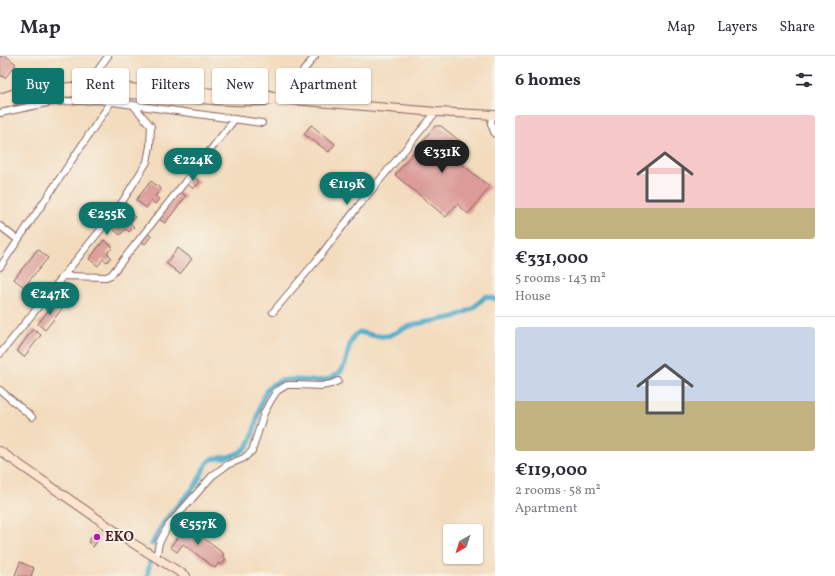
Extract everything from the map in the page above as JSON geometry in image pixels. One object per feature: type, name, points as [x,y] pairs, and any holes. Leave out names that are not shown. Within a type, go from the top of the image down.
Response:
[{"type":"main road","points":[[0,98],[18,92],[36,89],[72,87]]},
{"type":"main road","points":[[129,88],[267,94],[276,97]]},
{"type":"main road","points":[[0,105],[20,98],[32,96],[91,92],[218,100],[265,101],[276,100]]},
{"type":"main road","points":[[341,104],[493,115]]},
{"type":"main road","points":[[0,451],[156,558],[186,576]]},
{"type":"street","points":[[99,68],[108,56]]},
{"type":"street","points":[[306,68],[315,56]]},
{"type":"street","points":[[0,113],[52,102],[72,101]]},
{"type":"street","points":[[0,266],[110,104]]},
{"type":"street","points":[[126,104],[262,123]]},
{"type":"street","points":[[0,354],[119,207],[147,162],[150,146],[151,126],[133,105]]},
{"type":"street","points":[[272,312],[317,260],[360,204],[436,112]]},
{"type":"street","points":[[493,115],[491,124],[495,134]]},
{"type":"street","points":[[63,276],[106,277],[110,275],[234,119]]},
{"type":"street","points":[[0,226],[18,240]]},
{"type":"street","points":[[156,558],[159,543],[168,526],[212,476],[227,465],[244,458],[252,451],[264,413],[277,391],[287,386],[326,386],[338,381]]},
{"type":"street","points":[[0,390],[32,417]]},
{"type":"building","points":[[0,56],[6,56],[16,64],[5,78],[0,75]]},
{"type":"building","points":[[311,125],[335,144],[329,152],[304,134]]},
{"type":"building","points":[[435,126],[441,126],[465,145],[454,158],[490,187],[468,214],[457,204],[446,217],[395,175]]},
{"type":"building","points":[[193,176],[200,182],[193,189],[187,183]]},
{"type":"building","points":[[151,181],[161,189],[155,196],[159,199],[155,204],[151,201],[146,208],[136,200]]},
{"type":"building","points":[[180,192],[186,196],[165,223],[159,219]]},
{"type":"building","points":[[128,211],[135,217],[130,223],[134,227],[129,232],[126,229],[120,235],[113,229]]},
{"type":"building","points":[[147,233],[151,236],[145,244],[141,241]]},
{"type":"building","points":[[104,240],[113,247],[107,253],[111,257],[107,262],[103,259],[98,266],[89,259]]},
{"type":"building","points":[[178,248],[192,259],[180,274],[166,263]]},
{"type":"building","points":[[38,249],[48,258],[24,287],[14,279]]},
{"type":"building","points":[[54,303],[62,309],[45,330],[38,324]]},
{"type":"building","points":[[33,329],[41,335],[24,357],[17,351]]},
{"type":"building","points":[[187,520],[195,526],[193,530],[224,554],[222,556],[226,559],[222,565],[219,563],[215,568],[183,544],[177,552],[170,547],[186,526],[183,524]]},
{"type":"building","points":[[95,532],[101,536],[93,547],[88,542]]},
{"type":"building","points":[[20,562],[34,568],[31,576],[15,575]]},
{"type":"waterway","points":[[152,544],[167,518],[195,486],[208,462],[212,459],[227,457],[235,454],[242,451],[248,445],[254,430],[263,397],[271,386],[287,380],[314,381],[332,378],[340,372],[346,363],[351,341],[359,332],[376,336],[388,336],[416,324],[454,317],[472,309],[486,296],[495,299]]},
{"type":"waterway","points":[[147,576],[151,557]]},
{"type":"place","name":"EKO","points":[[97,537]]}]
